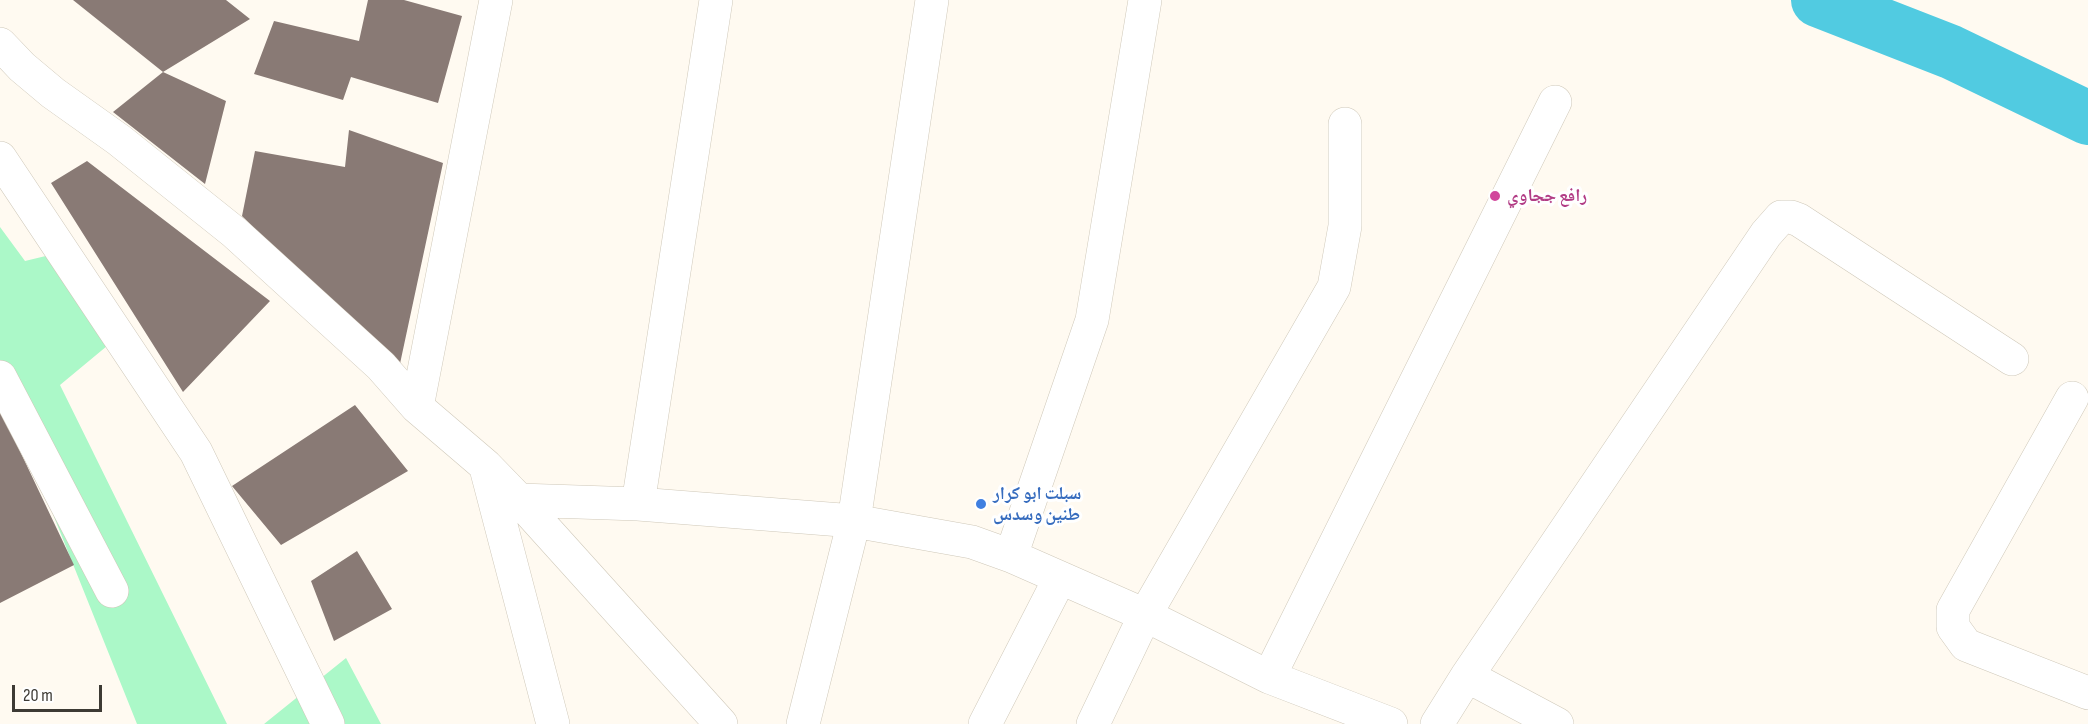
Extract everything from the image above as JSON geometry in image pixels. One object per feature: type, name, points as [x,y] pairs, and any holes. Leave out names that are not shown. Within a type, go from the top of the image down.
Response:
[{"type":"street","points":[[417,407],[496,0]]},
{"type":"street","points":[[638,504],[716,0]]},
{"type":"street","points":[[803,724],[854,521],[932,0]]},
{"type":"street","points":[[1011,556],[1092,320],[1145,0]]},
{"type":"street","points":[[0,44],[22,67],[53,93],[119,140],[234,232],[381,366],[417,407],[486,466],[519,500],[721,724]]},
{"type":"street","points":[[1269,677],[1555,102]]},
{"type":"street","points":[[1094,724],[1145,615],[1334,287],[1345,226],[1345,124]]},
{"type":"street","points":[[0,159],[196,452],[328,724]]},
{"type":"street","points":[[1437,724],[1759,243],[1781,218],[1791,217],[1799,220],[2012,359]]},
{"type":"street","points":[[0,377],[112,591]]},
{"type":"street","points":[[2072,398],[1953,610],[1953,627],[1966,645],[2088,693]]},
{"type":"street","points":[[486,466],[553,724]]},
{"type":"street","points":[[519,500],[638,504],[854,521],[972,542],[1011,556],[1145,615],[1341,715],[1390,724]]},
{"type":"street","points":[[985,724],[1060,578]]},
{"type":"street","points":[[1467,676],[1557,724]]},
{"type":"green space","points":[[0,227],[25,261],[54,254],[107,346],[60,385],[227,724],[137,724],[0,382]]},
{"type":"green space","points":[[346,658],[381,724],[264,724]]},
{"type":"building","points":[[73,0],[226,0],[250,19],[163,72]]},
{"type":"building","points":[[368,0],[404,0],[462,16],[438,103],[351,77],[343,100],[254,74],[274,21],[359,41]]},
{"type":"building","points":[[163,72],[226,101],[205,184],[113,112]]},
{"type":"building","points":[[349,130],[443,163],[398,373],[242,216],[255,151],[345,167]]},
{"type":"building","points":[[87,161],[270,301],[183,392],[51,183]]},
{"type":"building","points":[[355,405],[408,471],[281,545],[232,486]]},
{"type":"building","points":[[0,409],[74,565],[0,603]]},
{"type":"building","points":[[357,551],[392,609],[334,641],[311,581]]},
{"type":"waterway","points":[[1818,0],[1951,52],[2088,118]]},
{"type":"place","name":"رافع ججاوي","points":[[1495,196]]},
{"type":"place","name":"سبلت ابو كرار طنين وسدس","points":[[981,504]]}]
